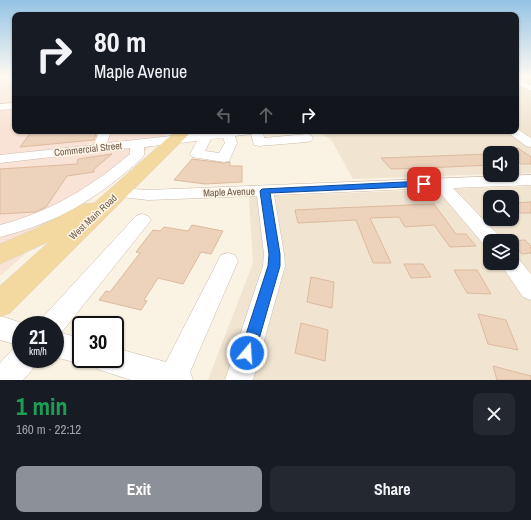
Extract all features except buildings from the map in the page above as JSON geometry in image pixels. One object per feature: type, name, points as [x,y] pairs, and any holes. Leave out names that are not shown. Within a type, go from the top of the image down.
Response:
[{"type":"main road","name":"West Main Road","points":[[0,304],[180,135]]},
{"type":"main road","points":[[0,254],[63,224],[119,193]]},
{"type":"street","points":[[0,107],[12,106]]},
{"type":"street","points":[[99,148],[104,134]]},
{"type":"street","points":[[230,139],[242,134]]},
{"type":"street","points":[[517,134],[531,143]]},
{"type":"street","name":"Commercial Street","points":[[0,159],[137,144],[180,135],[204,139],[230,139]]},
{"type":"street","points":[[230,139],[258,136],[308,138]]},
{"type":"street","points":[[204,139],[197,154],[224,158],[230,139]]},
{"type":"street","points":[[0,231],[21,227],[65,209],[117,173],[137,155],[137,144]]},
{"type":"street","name":"Maple Avenue","points":[[119,193],[148,195],[531,180]]},
{"type":"street","points":[[440,183],[486,234]]},
{"type":"street","points":[[239,380],[274,266],[274,254],[265,191]]},
{"type":"street","points":[[60,316],[142,220]]},
{"type":"street","points":[[124,364],[169,378],[228,261]]},
{"type":"street","points":[[515,270],[531,290]]},
{"type":"street","points":[[0,328],[12,331]]},
{"type":"street","points":[[4,380],[15,368]]},
{"type":"shaded area","points":[[0,94],[12,94],[12,134],[165,134],[0,276]]},
{"type":"shaded area","points":[[519,94],[531,94],[531,173],[519,174],[519,146],[483,146],[483,174],[353,179],[331,139],[321,134],[519,134]]},
{"type":"shaded area","points":[[531,186],[531,380],[208,380],[253,263],[249,197]]},
{"type":"route","points":[[247,353],[273,273],[275,260],[265,191],[424,184]]}]
